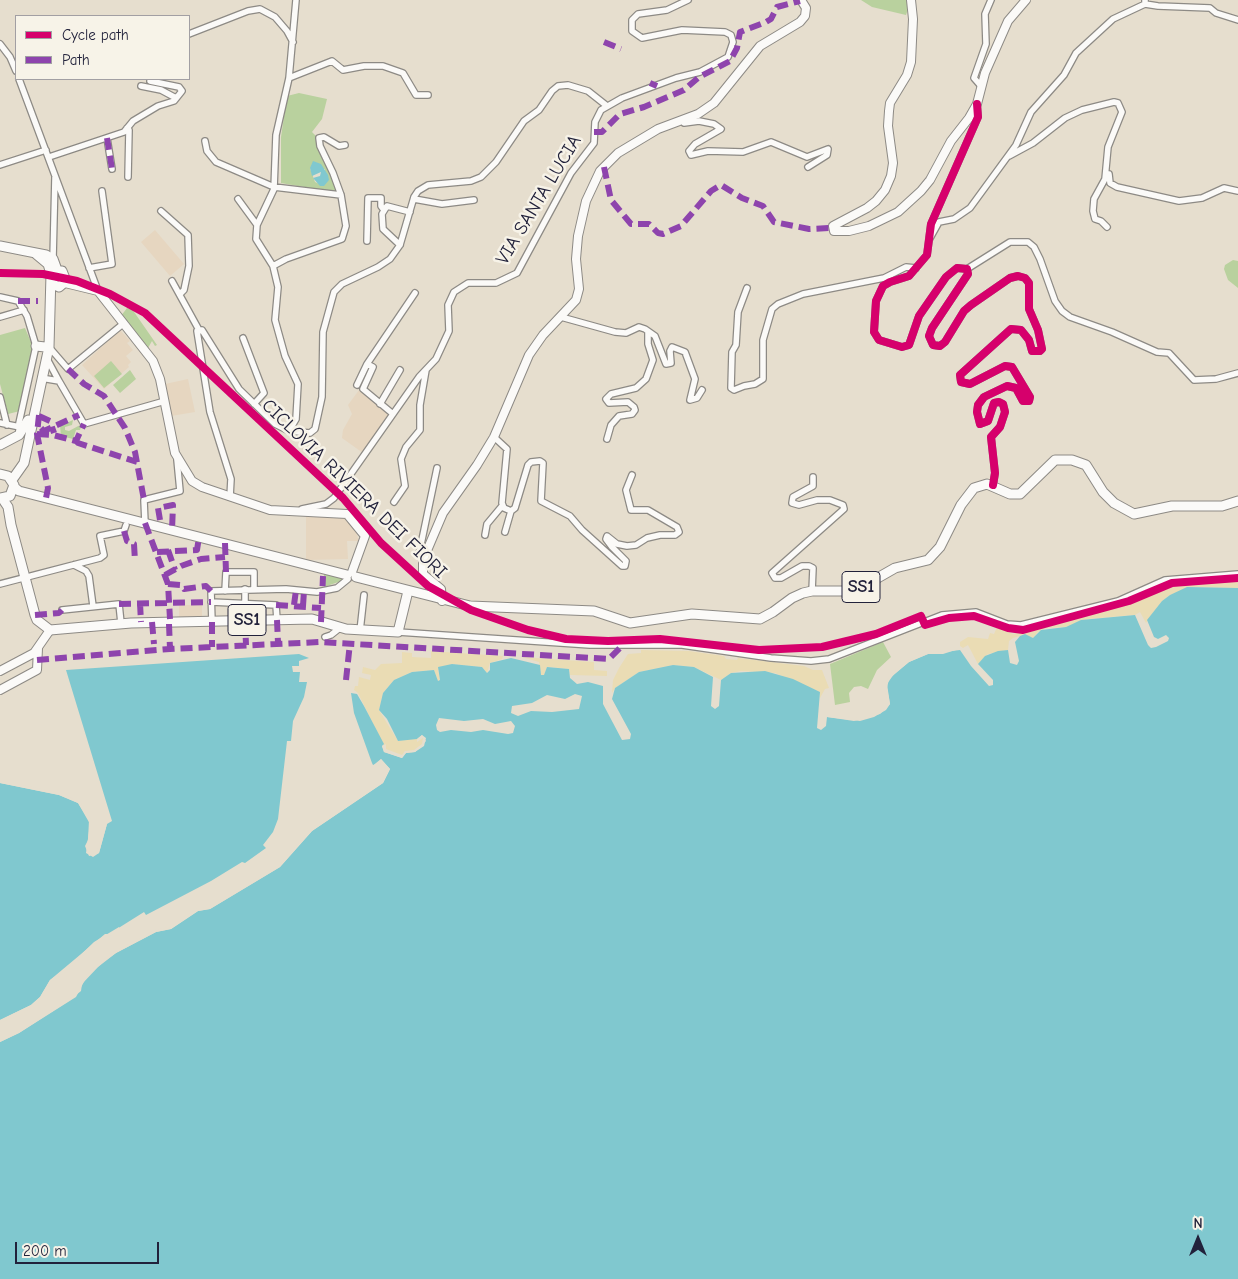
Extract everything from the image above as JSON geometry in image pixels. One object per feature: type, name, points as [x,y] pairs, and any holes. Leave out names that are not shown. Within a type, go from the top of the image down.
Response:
[{"type":"main road","points":[[442,600],[441,589],[423,574],[423,560],[443,513],[478,465],[494,437],[530,355],[543,335],[576,300],[579,289],[576,259],[578,236],[586,201],[600,171],[618,153],[667,125],[698,114],[714,103],[760,46],[800,22],[805,16],[806,8],[801,0]]},
{"type":"main road","points":[[911,0],[913,20],[911,62],[907,75],[894,96],[889,111],[888,126],[893,163],[891,176],[885,190],[876,201],[867,208],[833,226],[834,231],[849,231],[869,226],[898,212],[910,203],[930,180],[941,155],[970,118],[1008,21],[1026,0]]},
{"type":"main road","points":[[0,246],[46,255],[53,259],[54,278],[45,344],[23,427],[25,455]]},
{"type":"main road","points":[[36,254],[48,264],[54,278],[65,283],[98,291],[153,361],[160,379],[177,460],[196,484],[270,510],[349,516],[365,536],[351,576]]},
{"type":"main road","points":[[54,278],[64,273],[65,283]]},
{"type":"main road","points":[[1,670],[29,656],[38,648],[50,630],[37,620],[8,508],[1,498],[10,496],[13,484],[24,463],[46,357],[45,344]]},
{"type":"main road","points":[[0,445],[23,427]]},
{"type":"main road","points":[[993,485],[1010,494],[1020,494],[1055,460],[1077,458],[1091,470],[1103,492],[1114,502],[1134,514],[1172,506],[1222,506],[1238,501]]},
{"type":"main road","points":[[0,474],[6,475],[13,484]]},
{"type":"main road","name":"SS1","points":[[13,484],[19,491],[127,522],[145,523],[442,600],[488,608],[594,611],[630,624],[692,614],[760,619],[792,598],[812,591],[848,592],[860,588],[895,568],[928,560],[940,547],[968,494],[980,484],[993,485]]},
{"type":"main road","points":[[398,632],[408,591]]},
{"type":"main road","name":"SS1","points":[[50,630],[121,624],[312,619],[360,631],[398,632]]},
{"type":"main road","points":[[0,690],[37,670],[38,648]]},
{"type":"street","points":[[290,429],[296,419],[298,384],[285,356],[276,327],[275,313],[279,295],[273,266],[257,243],[256,225],[274,187],[276,135],[289,78],[294,44],[296,0]]},
{"type":"street","points":[[172,281],[199,330],[202,330],[239,389],[276,424],[310,433],[315,430],[322,397],[323,332],[334,292],[342,284],[385,262],[400,245],[418,191],[428,185],[471,181],[489,170],[524,121],[539,110],[552,90],[558,86],[568,85],[588,91],[607,106],[676,78],[707,69],[728,58],[733,42],[731,35],[725,32],[682,30],[642,38],[632,31],[632,20],[638,14],[667,10],[688,0]]},
{"type":"street","points":[[981,86],[974,78],[986,44],[985,14],[991,0]]},
{"type":"street","points":[[929,240],[939,222],[954,219],[970,208],[1016,145],[1031,112],[1064,75],[1076,53],[1113,19],[1145,2],[1158,6],[1210,8],[1216,13],[1238,20]]},
{"type":"street","points":[[190,34],[257,9],[266,11],[275,17],[287,31],[294,44]]},
{"type":"street","points":[[0,44],[10,57],[15,69]]},
{"type":"street","points":[[289,78],[332,61],[343,70],[364,66],[383,66],[403,73],[416,95],[428,95]]},
{"type":"street","points":[[19,80],[98,291]]},
{"type":"street","points":[[49,157],[108,138],[127,128],[133,121],[158,106],[172,102],[182,91],[181,88],[150,81]]},
{"type":"street","points":[[141,86],[161,90],[176,98]]},
{"type":"street","points":[[1008,157],[1033,143],[1065,118],[1082,110],[1114,102],[1118,103],[1122,112],[1110,142],[1105,179],[1094,198],[1093,211],[1095,219],[1107,227]]},
{"type":"street","points":[[977,104],[978,117],[930,224],[927,254],[909,276],[883,286],[876,301],[875,337],[902,347],[909,345],[919,316],[952,270],[967,270],[1010,242],[1028,242],[1034,247],[1040,260],[1055,301],[1062,311],[1070,317],[1112,332],[1157,352],[1169,353],[1186,374],[1194,380],[1216,379],[1238,373]]},
{"type":"street","name":"VIA SANTA LUCIA","points":[[295,512],[326,504],[334,498],[393,414],[436,359],[449,331],[448,305],[457,289],[468,284],[496,283],[517,273],[571,173],[594,143],[596,119],[607,106]]},
{"type":"street","points":[[667,125],[672,128],[688,121],[699,121],[720,127],[719,132],[695,144],[689,151],[692,156],[708,151],[742,152],[771,142],[807,156],[828,149],[826,155],[808,168]]},
{"type":"street","points":[[127,128],[129,130],[127,151],[128,177]]},
{"type":"street","points":[[273,266],[286,258],[342,239],[346,226],[341,195],[333,172],[320,146],[320,138],[324,136],[339,146],[345,145]]},
{"type":"street","points":[[108,138],[112,169]]},
{"type":"street","points":[[205,141],[207,151],[216,162],[274,187],[341,195]]},
{"type":"street","points":[[0,165],[46,150]]},
{"type":"street","points":[[1106,164],[1108,179],[1117,188],[1179,201],[1193,200],[1224,188],[1238,191]]},
{"type":"street","points":[[53,259],[55,172]]},
{"type":"street","points":[[89,268],[112,264],[102,191]]},
{"type":"street","points":[[367,240],[368,198],[381,198],[381,206],[384,210]]},
{"type":"street","points":[[238,199],[256,225]]},
{"type":"street","points":[[414,199],[442,204],[474,200]]},
{"type":"street","points":[[400,245],[383,230],[381,223],[384,210],[387,206],[410,212]]},
{"type":"street","points":[[161,211],[188,235],[188,266],[184,290],[180,293]]},
{"type":"street","points":[[747,288],[738,312],[736,345],[732,352],[731,388],[734,390],[755,384],[763,378],[763,340],[772,309],[778,304],[803,294],[884,278],[906,267],[916,268]]},
{"type":"street","points":[[967,270],[968,274],[932,328],[929,336],[933,345],[940,346],[945,342],[964,311],[1010,278],[1018,276],[1025,278],[1029,283],[1028,309],[1042,346],[1040,351],[1032,351],[1028,340],[1021,330],[1011,329],[960,375],[961,382],[970,384],[1005,366],[1012,367],[1030,397],[1029,401],[1023,402],[1016,388],[1007,386],[984,397],[978,405],[977,412],[980,424],[988,421],[994,403],[999,402],[1003,404],[1005,412],[1000,427],[991,437],[995,473],[993,485]]},
{"type":"street","points":[[357,385],[367,364],[415,292]]},
{"type":"street","points":[[0,296],[14,298],[24,310],[45,344],[68,369],[124,322]]},
{"type":"street","points":[[0,317],[24,310]]},
{"type":"street","points":[[561,317],[615,332],[626,332],[639,327],[655,336],[666,364],[670,363],[672,347],[685,352],[695,379],[690,400],[697,398],[702,390]]},
{"type":"street","points":[[199,330],[196,333],[204,364],[210,412],[231,479],[230,497]]},
{"type":"street","points":[[607,438],[611,424],[619,416],[632,414],[635,410],[628,402],[609,403],[606,399],[611,394],[636,388],[646,379],[653,360],[648,344],[648,332]]},
{"type":"street","points":[[242,338],[264,393],[254,404]]},
{"type":"street","points":[[46,357],[84,424],[165,401]]},
{"type":"street","points":[[367,364],[373,367],[363,389],[374,396],[380,404],[393,414]]},
{"type":"street","points":[[380,404],[400,370]]},
{"type":"street","points":[[394,502],[405,486],[401,459],[406,448],[420,430],[420,405],[426,370]]},
{"type":"street","points":[[42,378],[59,381]]},
{"type":"street","points":[[0,397],[7,425]]},
{"type":"street","points":[[0,423],[23,427]]},
{"type":"street","points":[[485,535],[487,524],[502,506],[507,449],[494,437]]},
{"type":"street","points":[[145,523],[144,500],[180,491],[177,460]]},
{"type":"street","points":[[505,532],[511,511],[516,506],[528,466],[535,460],[544,464],[540,500],[570,516],[605,552],[622,566],[625,566],[626,561],[612,547],[606,539],[607,536],[617,544],[627,546],[636,545],[646,538],[678,534],[679,529],[648,510],[631,510],[626,490],[632,475]]},
{"type":"street","points":[[423,560],[419,554],[437,468]]},
{"type":"street","points":[[812,591],[813,568],[809,566],[802,566],[781,578],[775,578],[772,573],[844,509],[843,505],[830,500],[817,500],[799,505],[792,503],[793,498],[813,486],[813,477]]},
{"type":"street","points":[[502,506],[511,511]]},
{"type":"street","points":[[0,584],[102,558],[100,536],[124,531],[127,522]]},
{"type":"street","points":[[74,566],[86,571],[89,576],[93,606]]},
{"type":"street","points":[[225,591],[226,572],[254,572],[254,589]]},
{"type":"street","points":[[398,632],[590,646],[682,645],[771,658],[812,661],[829,659],[942,615],[976,612],[1006,624],[1021,626],[1118,601],[1165,580],[1238,574]]},
{"type":"street","points":[[212,622],[211,591],[286,589],[317,592],[338,588],[351,576]]},
{"type":"street","points":[[244,590],[245,620]]},
{"type":"street","points":[[360,631],[364,595]]},
{"type":"street","points":[[211,602],[276,605],[277,620]]},
{"type":"street","points":[[62,610],[119,604],[121,624]]},
{"type":"street","points":[[323,623],[325,637]]},
{"type":"street","points":[[320,642],[341,627]]},
{"type":"shaded area","points":[[155,230],[184,264],[170,276],[141,242]]},
{"type":"shaded area","points":[[120,330],[130,341],[127,343],[133,350],[126,356],[131,362],[128,365],[129,367],[104,389],[82,365]]},
{"type":"shaded area","points":[[188,379],[195,412],[171,416],[165,384]]},
{"type":"shaded area","points":[[359,390],[391,413],[363,453],[342,438],[343,430],[352,414],[348,405]]},
{"type":"shaded area","points":[[306,516],[346,517],[356,532],[359,541],[347,541],[348,559],[306,560]]},
{"type":"shaded area","points":[[179,605],[202,605],[202,619],[179,619]]},
{"type":"green space","points":[[861,0],[909,0],[909,6],[906,15],[872,7]]},
{"type":"green space","points":[[299,93],[327,99],[322,119],[312,132],[317,137],[338,193],[281,183],[281,137],[287,96]],"holes":[[[310,168],[325,169],[324,186],[315,182]]]},
{"type":"green space","points":[[1233,260],[1238,261],[1238,288],[1228,280],[1224,269],[1225,265]]},
{"type":"green space","points":[[127,308],[132,309],[157,345],[155,346],[152,341],[148,348],[121,316]]},
{"type":"green space","points":[[25,328],[33,347],[20,411],[8,414],[0,384],[0,335]]},
{"type":"green space","points":[[111,361],[122,374],[104,388],[94,376]]},
{"type":"green space","points":[[130,370],[136,379],[120,393],[113,385]]},
{"type":"green space","points":[[73,420],[72,425],[65,427],[65,430],[69,431],[82,424],[80,430],[76,430],[73,439],[61,436],[60,426]]},
{"type":"green space","points":[[324,573],[343,577],[344,580],[324,587]]},
{"type":"green space","points":[[883,642],[891,657],[877,670],[868,689],[861,686],[854,687],[849,693],[850,702],[835,705],[830,664]]},
{"type":"sand","points":[[1238,579],[1238,588],[1197,587],[1170,595],[1162,601],[1146,623],[1140,612],[1135,615],[1088,619],[1066,627],[1046,628],[1038,632],[1033,638],[1020,636],[1013,638],[1009,641],[1008,650],[988,654],[978,664],[968,645],[963,648],[960,646],[960,642],[968,637],[988,639],[990,633],[994,634],[997,627],[1013,634],[1132,603],[1168,585]]},
{"type":"sand","points":[[641,650],[689,651],[724,656],[726,659],[737,660],[738,658],[804,666],[813,670],[822,670],[829,688],[825,689],[820,698],[820,692],[775,673],[741,671],[731,673],[721,680],[694,667],[673,665],[639,672],[615,688],[612,693],[613,680],[628,654],[641,653]]},
{"type":"sand","points":[[431,651],[503,656],[502,659],[490,663],[487,673],[482,667],[452,664],[438,670],[440,680],[438,681],[434,670],[412,672],[394,680],[383,693],[379,710],[398,741],[424,736],[424,746],[405,756],[384,752],[383,744],[358,693],[354,690],[355,686],[358,686],[359,677],[370,680],[371,675],[362,673],[363,667],[375,670],[381,664],[402,663],[402,652],[412,653],[412,657],[431,658]]},
{"type":"sand","points":[[522,657],[594,662],[594,670],[607,671],[607,676],[570,675],[569,669],[550,667],[547,667],[544,675],[541,675],[539,662]]},
{"type":"water","points":[[313,161],[321,164],[328,175],[329,180],[324,186],[320,186],[313,178],[320,176],[321,172],[312,176],[310,168]]},
{"type":"water","points":[[1187,587],[1238,588],[1238,1279],[0,1279],[0,1042],[19,1033],[70,1000],[81,991],[82,984],[98,967],[116,953],[156,932],[171,929],[198,911],[210,909],[280,867],[312,831],[383,783],[390,769],[381,759],[377,764],[373,765],[354,713],[351,693],[357,694],[364,706],[384,744],[382,746],[384,752],[402,758],[406,753],[415,752],[426,741],[422,735],[417,739],[398,741],[387,719],[379,710],[383,693],[394,680],[412,672],[434,670],[438,681],[440,680],[438,667],[452,664],[482,667],[487,673],[490,670],[490,663],[511,658],[540,665],[541,675],[544,675],[547,667],[569,669],[570,678],[577,684],[588,682],[603,686],[603,704],[622,740],[630,739],[631,734],[612,699],[615,688],[639,672],[673,665],[694,667],[713,677],[711,706],[715,709],[719,706],[721,680],[731,673],[765,671],[793,679],[820,692],[817,728],[821,730],[826,726],[827,717],[860,721],[874,717],[886,710],[890,704],[887,688],[889,679],[909,662],[928,654],[960,650],[989,686],[993,685],[993,680],[978,664],[985,656],[998,651],[1008,650],[1010,663],[1017,665],[1019,661],[1015,642],[1020,636],[1025,634],[1033,638],[1041,630],[1066,627],[1081,620],[1135,615],[1148,645],[1151,648],[1156,647],[1168,641],[1169,638],[1166,635],[1158,639],[1154,637],[1147,620],[1162,601]]},
{"type":"water","points":[[299,654],[309,658],[299,661],[299,666],[292,666],[293,672],[300,672],[299,682],[307,682],[304,697],[293,721],[291,741],[287,741],[278,819],[273,832],[263,845],[266,848],[245,863],[242,862],[211,881],[146,915],[144,912],[109,934],[105,934],[50,980],[40,997],[31,1005],[0,1020],[0,783],[59,795],[78,803],[89,820],[88,840],[85,846],[89,856],[99,853],[107,824],[112,821],[66,670]]},
{"type":"pier","points":[[951,647],[962,648],[943,654],[928,654],[909,662],[894,674],[887,684],[890,704],[880,714],[854,721],[827,717],[827,715],[860,718],[879,712],[887,704],[884,684],[892,673],[908,660],[927,652],[942,651]]},
{"type":"pier","points":[[575,694],[582,696],[579,709],[552,712],[531,711],[518,716],[511,713],[512,706],[532,703],[547,695],[565,699]]},
{"type":"pier","points":[[439,718],[464,721],[483,719],[495,724],[511,721],[515,726],[513,733],[508,734],[483,730],[440,732],[437,730],[436,725]]},
{"type":"pier","points":[[422,735],[426,738],[424,746],[415,752],[406,753],[402,758],[384,752],[382,746],[386,744],[386,749],[402,755],[405,751],[414,750],[422,744],[423,738],[417,742],[417,739]]},
{"type":"pier","points":[[381,759],[390,769],[383,783],[312,831],[280,867],[210,909],[198,911],[171,929],[156,932],[116,953],[86,978],[76,997],[19,1033],[0,1042],[0,1039],[18,1031],[75,995],[84,977],[115,951],[155,930],[170,927],[197,908],[209,907],[279,865],[310,829],[381,781],[387,770],[381,763],[378,767],[371,767]]},
{"type":"pier","points":[[0,780],[59,793],[80,801],[91,819],[91,841],[87,849],[90,854],[97,852],[104,825],[107,824],[99,853],[93,857],[86,853],[90,824],[78,803],[59,795],[0,783]]},
{"type":"pier","points":[[119,927],[120,929],[117,932],[96,944],[67,971],[52,981],[42,999],[20,1015],[0,1023],[0,1020],[31,1005],[40,997],[50,980],[66,969],[94,942]]},
{"type":"marked path","points":[[594,132],[602,132],[620,114],[644,107],[684,90],[699,77],[730,61],[737,48],[740,32],[771,19],[777,7],[800,1]]},
{"type":"marked path","points":[[604,42],[621,49]]},
{"type":"marked path","points":[[650,83],[657,86]]},
{"type":"marked path","points":[[107,138],[112,169]]},
{"type":"marked path","points":[[604,167],[611,200],[631,224],[649,224],[658,233],[663,234],[681,226],[711,191],[721,185],[742,198],[763,206],[774,222],[809,229],[831,228]]},
{"type":"marked path","points":[[18,301],[38,301]]},
{"type":"marked path","points":[[68,369],[84,384],[104,396],[125,428],[135,452],[144,500]]},
{"type":"marked path","points":[[39,415],[37,434],[48,488],[46,498]]},
{"type":"marked path","points":[[41,428],[44,431],[79,415]]},
{"type":"marked path","points":[[39,416],[50,421],[54,433]]},
{"type":"marked path","points":[[37,434],[53,435],[76,441],[84,424]]},
{"type":"marked path","points":[[76,441],[137,462]]},
{"type":"marked path","points":[[160,520],[158,508],[173,505],[172,530]]},
{"type":"marked path","points":[[145,523],[168,584],[170,619]]},
{"type":"marked path","points":[[124,531],[127,541],[134,544],[135,561]]},
{"type":"marked path","points":[[157,552],[197,550],[199,537]]},
{"type":"marked path","points":[[225,543],[226,572]]},
{"type":"marked path","points":[[168,550],[175,570]]},
{"type":"marked path","points":[[165,575],[181,566],[201,559],[225,557]]},
{"type":"marked path","points":[[321,622],[323,576]]},
{"type":"marked path","points":[[168,584],[181,585],[184,589],[206,586],[211,591]]},
{"type":"marked path","points":[[294,605],[296,590]]},
{"type":"marked path","points":[[303,606],[304,591]]},
{"type":"marked path","points":[[119,604],[211,602]]},
{"type":"marked path","points":[[140,603],[141,622]]},
{"type":"marked path","points":[[276,605],[321,608]]},
{"type":"marked path","points":[[35,615],[59,613],[62,610]]},
{"type":"marked path","points":[[245,620],[246,645]]},
{"type":"marked path","points":[[277,620],[278,643]]},
{"type":"marked path","points":[[152,622],[154,644]]},
{"type":"marked path","points":[[212,622],[212,647]]},
{"type":"marked path","points":[[169,624],[170,649]]},
{"type":"marked path","points":[[37,660],[170,649],[320,642],[609,659],[623,645]]},
{"type":"marked path","points":[[346,680],[350,643]]},
{"type":"cycle path","points":[[977,104],[978,117],[931,224],[927,255],[909,276],[883,286],[876,301],[874,332],[879,340],[902,347],[909,345],[919,316],[946,277],[957,268],[967,269],[968,274],[932,328],[929,336],[933,345],[940,346],[945,342],[964,311],[1010,278],[1018,276],[1025,278],[1029,283],[1029,309],[1038,330],[1042,349],[1040,351],[1032,351],[1029,340],[1021,330],[1011,329],[960,375],[961,382],[970,384],[1005,366],[1012,367],[1030,397],[1029,401],[1023,401],[1016,388],[1007,386],[984,397],[978,405],[977,412],[980,424],[988,421],[994,403],[999,402],[1003,404],[1005,412],[1000,427],[991,437],[995,473],[993,485]]},
{"type":"cycle path","name":"CICLOVIA RIVIERA DEI FIORI","points":[[0,273],[43,274],[77,281],[110,294],[145,313],[343,498],[381,543],[428,586],[471,610],[528,630],[566,639],[608,641],[660,639],[759,650],[822,647],[876,634],[921,616],[925,625],[949,618],[974,616],[1008,628],[1023,630],[1129,601],[1172,583],[1238,578]]}]
